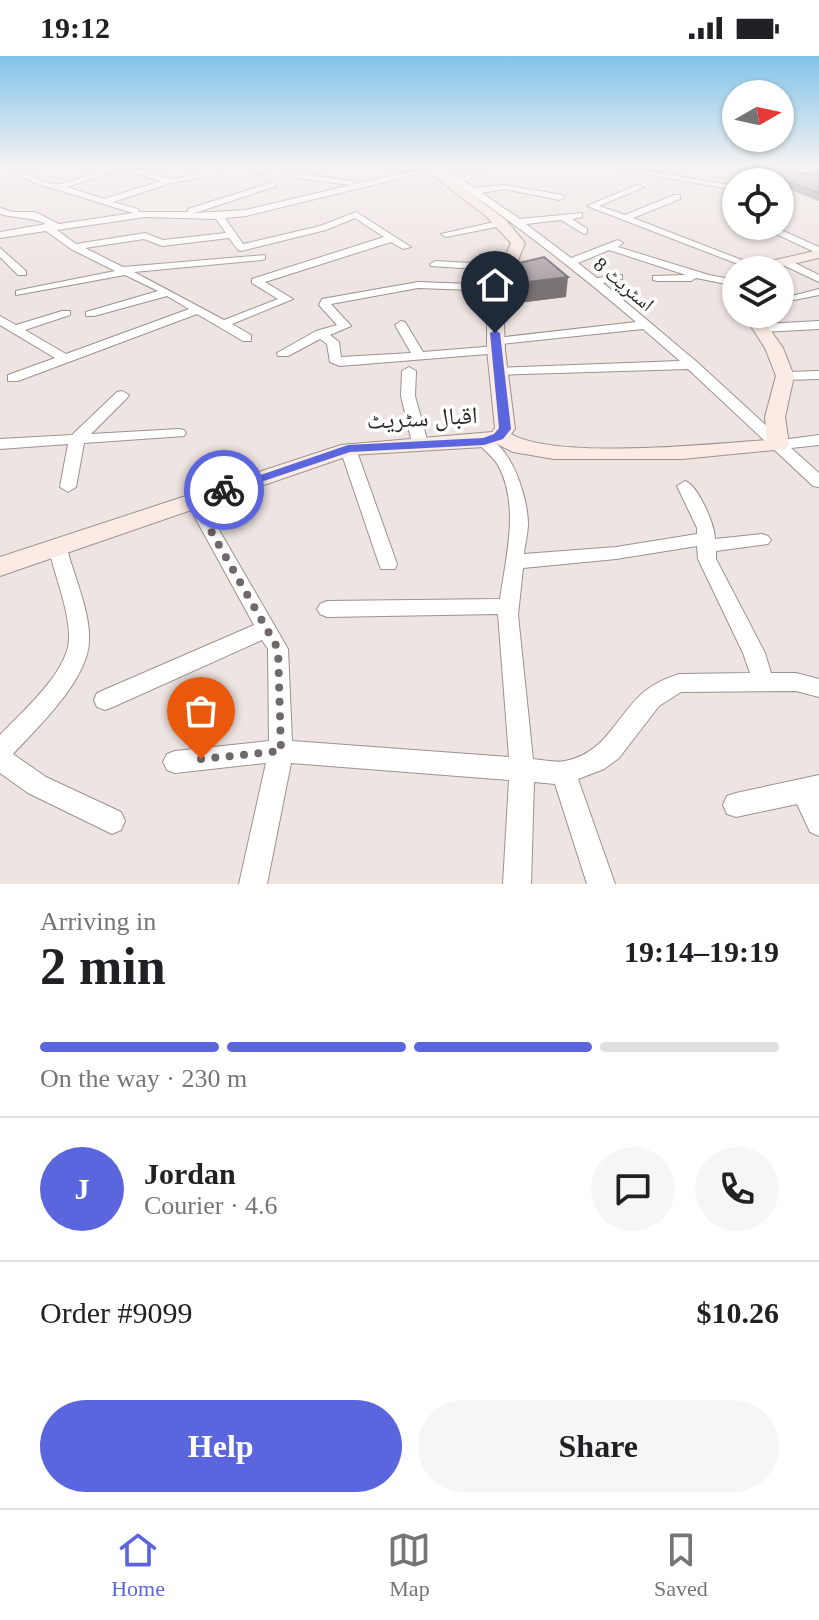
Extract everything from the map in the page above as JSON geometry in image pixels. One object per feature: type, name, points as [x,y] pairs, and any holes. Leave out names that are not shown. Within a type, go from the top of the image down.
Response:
[{"type":"street","points":[[112,205],[145,214]]},
{"type":"street","points":[[175,216],[210,205]]},
{"type":"street","points":[[0,235],[145,214],[219,216],[271,205]]},
{"type":"street","points":[[479,205],[512,223]]},
{"type":"street","name":"اسٹریٹ 8","points":[[491,205],[595,282],[692,365],[819,482]]},
{"type":"street","points":[[595,205],[591,206],[722,258]]},
{"type":"street","points":[[624,219],[659,205]]},
{"type":"street","points":[[0,211],[32,214],[74,247],[168,292],[247,338]]},
{"type":"street","points":[[245,248],[323,228],[356,215],[406,247]]},
{"type":"street","points":[[446,234],[579,215]]},
{"type":"street","points":[[219,216],[238,247],[287,271]]},
{"type":"street","points":[[563,217],[584,231]]},
{"type":"street","name":"اقبال سٹریٹ","points":[[0,567],[348,449],[491,439],[505,429],[496,346],[495,298],[518,243],[512,223]]},
{"type":"street","points":[[74,247],[139,236],[149,236],[162,243],[231,235]]},
{"type":"street","points":[[223,324],[285,300],[286,297],[255,282],[392,238]]},
{"type":"street","points":[[793,240],[819,253]]},
{"type":"street","points":[[571,262],[614,245],[707,278]]},
{"type":"street","points":[[0,251],[22,273]]},
{"type":"street","points":[[794,259],[819,253]]},
{"type":"street","points":[[20,293],[123,271],[261,257]]},
{"type":"street","points":[[435,264],[507,268]]},
{"type":"street","points":[[794,266],[819,279]]},
{"type":"street","points":[[595,282],[618,277]]},
{"type":"street","points":[[657,278],[722,280]]},
{"type":"street","points":[[283,353],[320,334],[345,326],[325,305],[326,301],[418,285],[499,288]]},
{"type":"street","points":[[90,314],[168,292]]},
{"type":"street","points":[[794,297],[819,292]]},
{"type":"street","points":[[13,378],[199,309]]},
{"type":"street","points":[[15,329],[66,313]]},
{"type":"street","points":[[1,321],[66,359]]},
{"type":"street","points":[[794,323],[819,325]]},
{"type":"street","points":[[401,325],[419,356]]},
{"type":"street","points":[[320,334],[333,342],[335,359],[340,362],[419,356],[645,325]]},
{"type":"street","points":[[761,328],[774,348],[785,376],[775,417],[778,445]]},
{"type":"street","points":[[498,372],[692,365]]},
{"type":"street","points":[[409,371],[408,396],[420,443]]},
{"type":"street","points":[[785,376],[819,375]]},
{"type":"street","points":[[68,487],[77,439],[122,395]]},
{"type":"street","points":[[0,444],[179,433]]},
{"type":"street","points":[[491,439],[520,448],[554,453],[682,453],[819,440]]},
{"type":"street","points":[[491,439],[514,491],[519,523],[508,606],[522,767],[517,884]]},
{"type":"street","points":[[348,449],[388,564]]},
{"type":"street","points":[[685,486],[706,528],[707,559],[754,653],[763,681]]},
{"type":"street","points":[[194,501],[278,649],[281,751],[253,884]]},
{"type":"street","points":[[514,562],[705,542],[762,540]]},
{"type":"street","points":[[58,549],[79,642],[67,672],[46,701],[1,751],[37,785],[112,821]]},
{"type":"street","points":[[327,609],[508,606]]},
{"type":"street","points":[[105,700],[268,628]]},
{"type":"street","points":[[175,762],[281,751],[522,767],[564,773],[600,759],[647,701],[661,689],[679,683],[796,682],[819,688]]},
{"type":"street","points":[[564,773],[601,884]]},
{"type":"street","points":[[736,805],[811,789],[819,823]]},
{"type":"building","points":[[544,257],[568,277],[520,283],[519,263]]},
{"type":"way so far","points":[[201,759],[281,751],[278,649],[194,501],[224,490]]},
{"type":"route","points":[[224,490],[348,449],[484,441],[499,436],[505,429],[495,333]]}]
